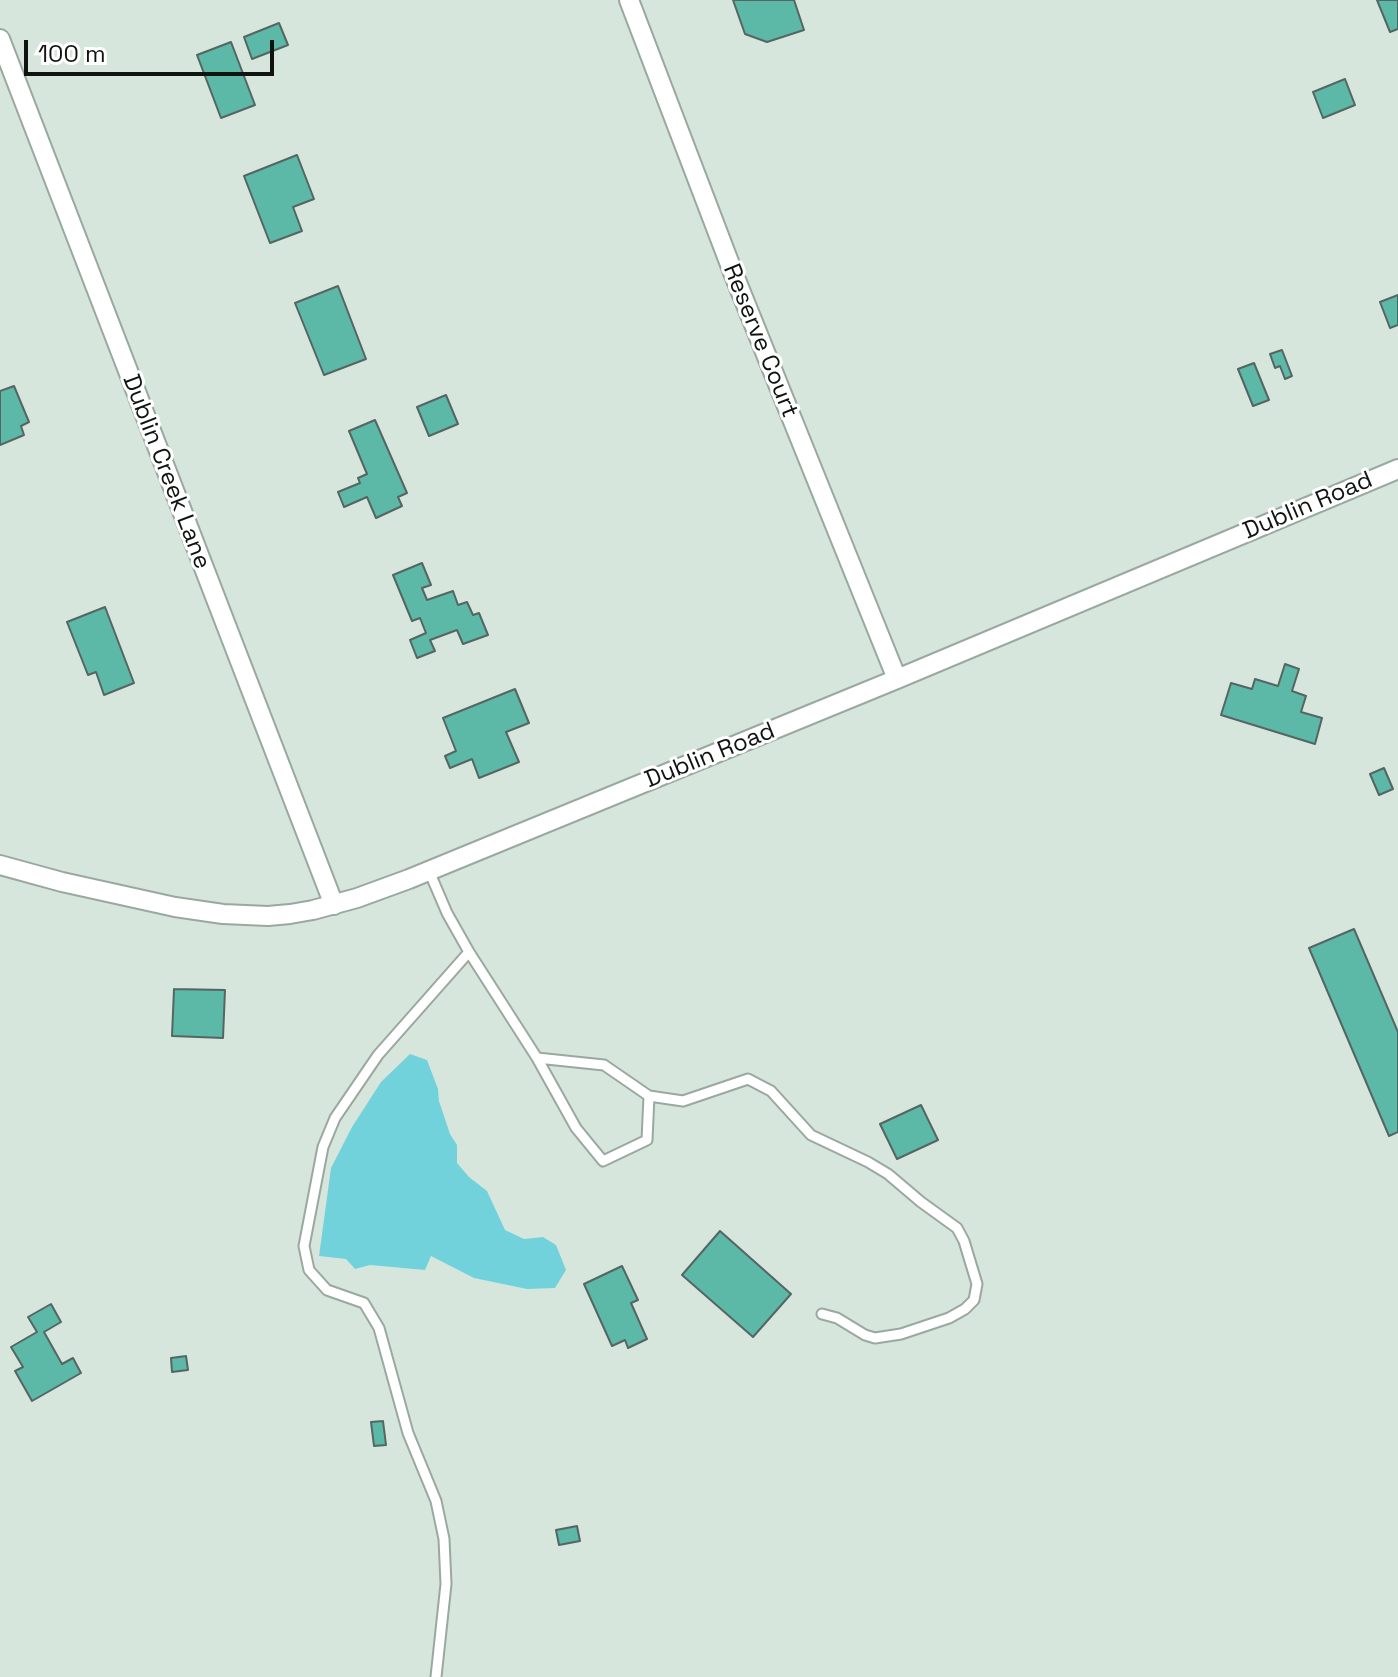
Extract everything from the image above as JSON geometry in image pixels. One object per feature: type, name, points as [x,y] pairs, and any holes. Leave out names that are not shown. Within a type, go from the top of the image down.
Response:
[{"type":"street","name":"Reserve Court","points":[[629,0],[734,275],[897,679]]},
{"type":"street","name":"Dublin Creek Lane","points":[[0,39],[334,905]]},
{"type":"street","name":"Dublin Road","points":[[0,865],[133,898],[223,914],[268,916],[334,905],[429,871],[1398,469]]},
{"type":"lane","points":[[429,871],[447,913],[469,952],[537,1058],[576,1128],[603,1161],[647,1140],[649,1096]]},
{"type":"lane","points":[[436,1677],[446,1584],[444,1539],[436,1501],[408,1433],[379,1328],[364,1303],[327,1290],[309,1270],[304,1246],[323,1147],[335,1118],[378,1055],[469,952]]},
{"type":"lane","points":[[537,1058],[604,1065],[649,1096],[683,1101],[748,1079],[771,1091],[811,1135],[888,1174],[957,1228],[977,1284],[974,1300],[965,1309],[949,1318],[901,1334],[875,1338],[837,1318],[822,1314]]},
{"type":"water","points":[[410,1054],[427,1060],[450,1134],[457,1145],[457,1163],[487,1191],[505,1230],[524,1239],[543,1237],[556,1245],[566,1270],[555,1288],[527,1289],[474,1278],[431,1256],[425,1270],[370,1265],[355,1269],[346,1259],[319,1256],[331,1168],[352,1127],[381,1082]]},
{"type":"building","points":[[733,0],[794,0],[804,30],[767,42],[745,34]]},
{"type":"building","points":[[1377,0],[1398,0],[1398,29],[1390,32]]},
{"type":"building","points":[[279,23],[288,45],[252,59],[244,37]]},
{"type":"building","points":[[231,42],[255,105],[221,118],[197,55]]},
{"type":"building","points":[[1345,79],[1355,105],[1323,118],[1313,92]]},
{"type":"building","points":[[297,155],[314,199],[293,207],[302,231],[270,243],[244,176]]},
{"type":"building","points":[[338,286],[366,359],[324,375],[295,303]]},
{"type":"building","points":[[1398,295],[1398,325],[1390,328],[1380,302]]},
{"type":"building","points":[[1282,350],[1292,376],[1285,379],[1280,366],[1275,368],[1270,354]]},
{"type":"building","points":[[1254,363],[1269,400],[1253,406],[1238,369]]},
{"type":"building","points":[[14,386],[29,422],[21,426],[24,435],[0,445],[0,391]]},
{"type":"building","points":[[446,395],[458,424],[429,436],[417,407]]},
{"type":"building","points":[[375,420],[407,493],[398,497],[402,506],[376,518],[367,497],[344,507],[338,492],[360,483],[358,478],[367,474],[349,431]]},
{"type":"building","points":[[422,563],[431,585],[422,588],[427,600],[453,591],[458,605],[467,602],[473,615],[479,613],[488,635],[463,644],[457,630],[430,640],[435,651],[417,658],[410,640],[426,633],[420,618],[412,621],[393,575]]},
{"type":"building","points":[[105,607],[134,683],[104,695],[96,672],[88,675],[67,622]]},
{"type":"building","points":[[1285,664],[1299,669],[1292,691],[1306,696],[1301,712],[1322,718],[1315,744],[1221,715],[1231,683],[1252,689],[1255,679],[1278,686]]},
{"type":"building","points":[[515,689],[529,723],[506,732],[519,762],[479,778],[472,759],[450,768],[445,756],[456,751],[443,718]]},
{"type":"building","points":[[1384,768],[1393,789],[1379,795],[1370,774]]},
{"type":"building","points":[[1354,929],[1398,1032],[1398,1132],[1389,1136],[1309,948]]},
{"type":"building","points":[[174,989],[225,990],[223,1038],[172,1036]]},
{"type":"building","points":[[921,1105],[938,1140],[897,1159],[880,1124]]},
{"type":"building","points":[[720,1231],[791,1294],[753,1337],[682,1275]]},
{"type":"building","points":[[622,1266],[638,1300],[631,1303],[647,1339],[628,1348],[625,1340],[612,1346],[584,1284]]},
{"type":"building","points":[[51,1304],[61,1322],[44,1332],[62,1364],[73,1358],[81,1373],[32,1401],[15,1371],[23,1367],[11,1347],[37,1332],[28,1317]]},
{"type":"building","points":[[186,1356],[188,1370],[172,1372],[171,1358]]},
{"type":"building","points":[[383,1421],[386,1445],[374,1446],[371,1422]]},
{"type":"building","points":[[577,1526],[580,1541],[559,1545],[556,1530]]}]
